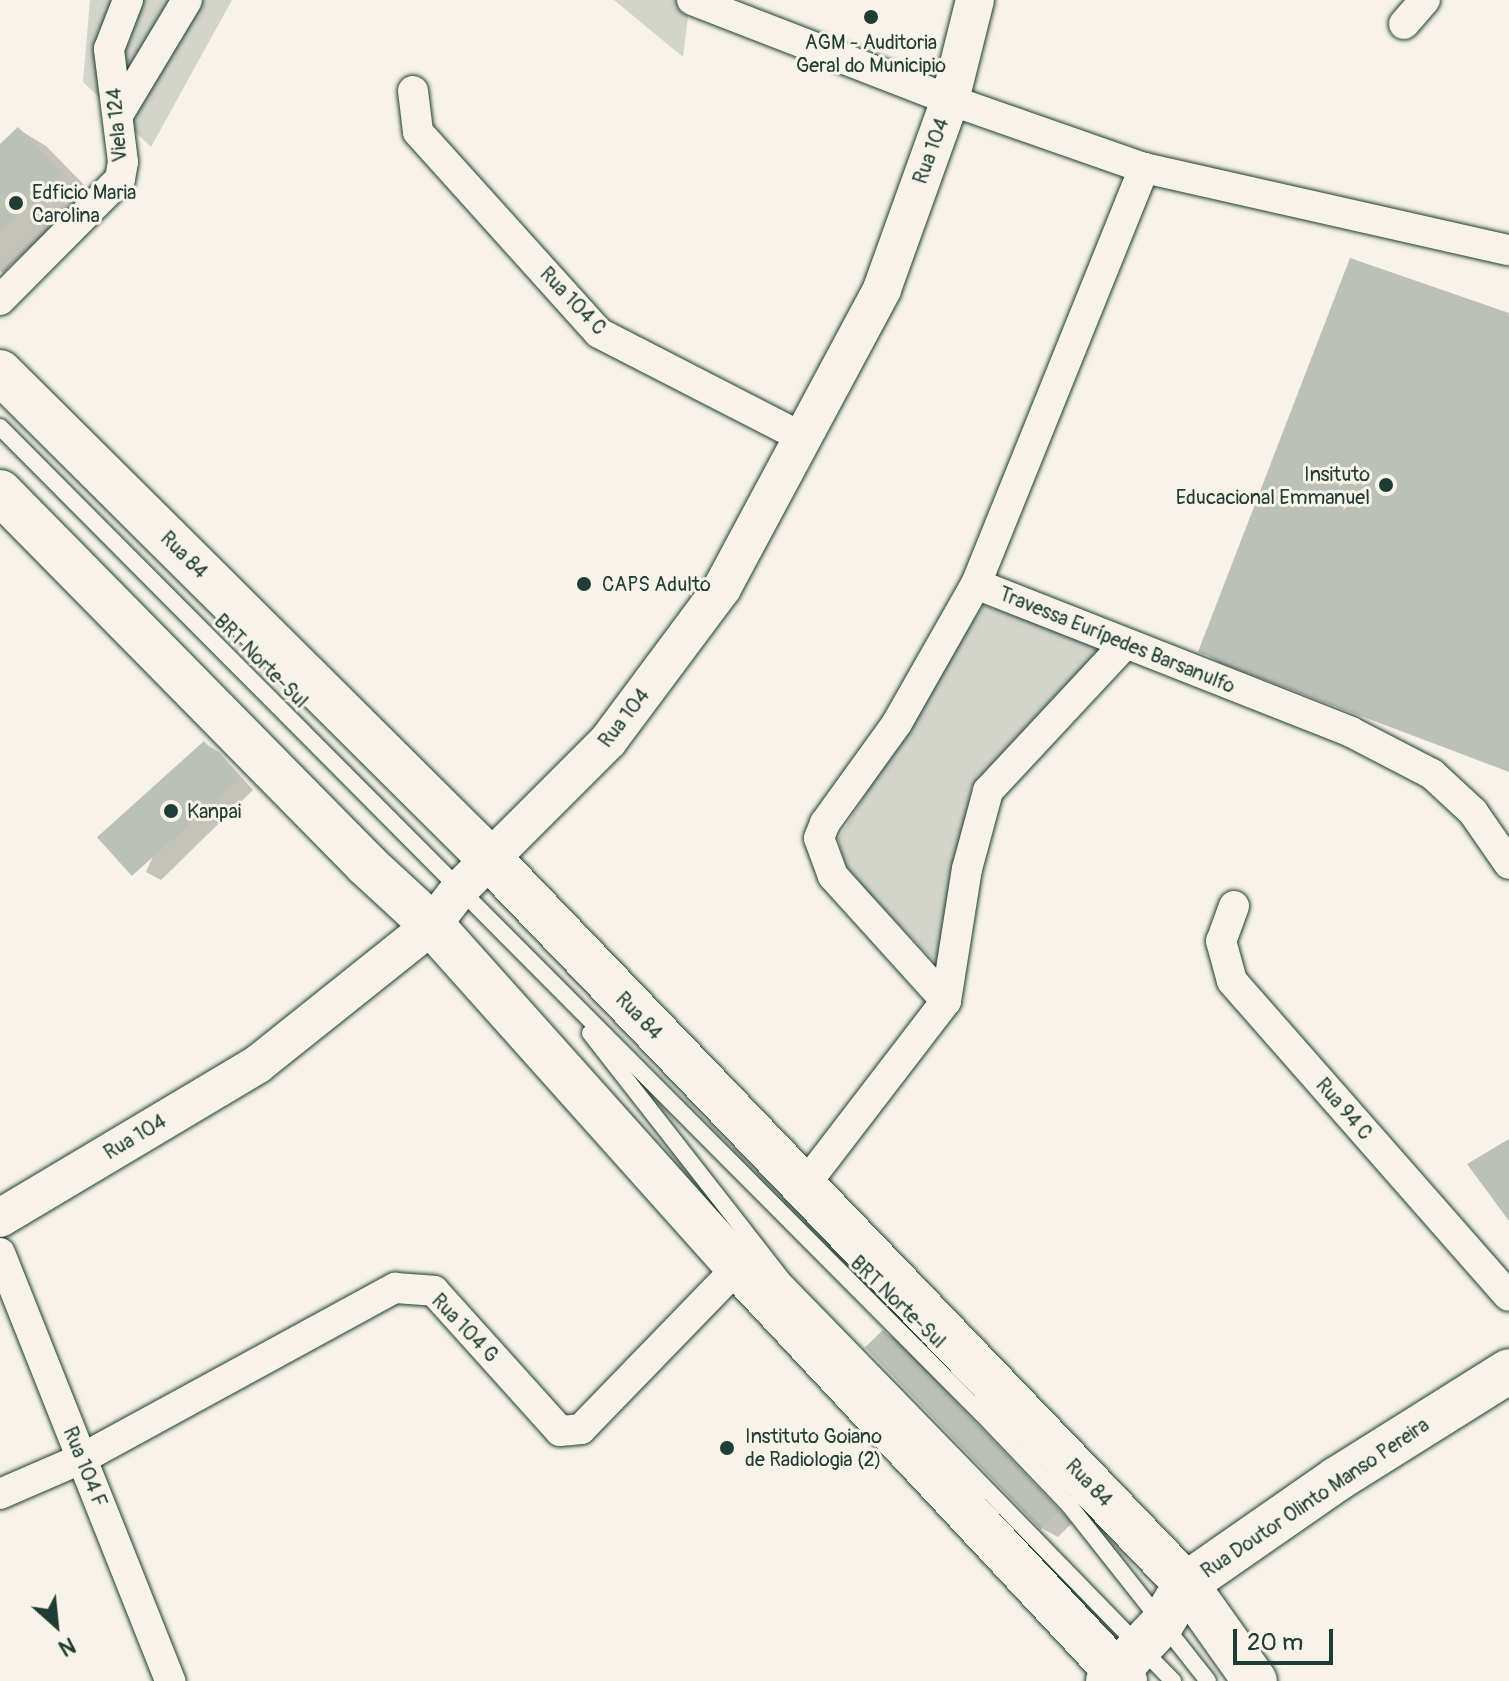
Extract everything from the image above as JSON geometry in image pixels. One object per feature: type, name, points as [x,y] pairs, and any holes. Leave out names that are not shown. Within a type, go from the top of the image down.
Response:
[{"type":"main road","name":"Rua 84","points":[[0,372],[490,859],[1186,1584],[1255,1681]]},
{"type":"main road","points":[[0,492],[367,865],[432,925],[738,1267],[1130,1662]]},
{"type":"main road","name":"Rua Doutor Olinto Manso Pereira","points":[[1130,1662],[1186,1584],[1337,1479],[1509,1371]]},
{"type":"street","name":"Viela 124","points":[[0,300],[120,179],[123,162],[109,49],[128,0]]},
{"type":"street","points":[[118,115],[187,0]]},
{"type":"street","name":"Rua 104","points":[[0,1218],[258,1064],[432,925],[459,890],[608,741],[722,588],[882,289],[950,100],[975,0]]},
{"type":"street","points":[[1404,24],[1425,0]]},
{"type":"street","points":[[696,3],[950,100],[1144,168],[1509,250]]},
{"type":"street","name":"Rua 104 C","points":[[413,91],[418,132],[599,333],[803,438]]},
{"type":"street","name":"Travessa Eurípedes Barsanulfo","points":[[1144,168],[976,584],[1351,732],[1432,774],[1473,812],[1508,861]]},
{"type":"street","points":[[946,1001],[833,876],[819,838],[825,823],[897,723],[976,584]]},
{"type":"street","points":[[804,1186],[946,1001],[967,869],[988,791],[1125,644]]},
{"type":"street","name":"Rua 94 C","points":[[1234,906],[1221,941],[1232,981],[1509,1296]]},
{"type":"street","name":"Rua 104 F","points":[[0,1253],[170,1681]]},
{"type":"street","name":"Rua 104 G","points":[[0,1494],[81,1459],[395,1288],[434,1291],[560,1431],[581,1429],[738,1267]]},
{"type":"lane","name":"BRT Norte-Sul","points":[[0,427],[811,1246],[883,1311],[1069,1505],[1130,1662]]},
{"type":"lane","name":"BRT Norte-Sul","points":[[539,968],[782,1279],[1130,1662],[1173,1681]]},
{"type":"lane","name":"BRT Norte-Sul","points":[[1130,1662],[1208,1681]]},
{"type":"shaded area","points":[[90,0],[232,0],[151,147],[83,82]]},
{"type":"shaded area","points":[[614,0],[690,0],[683,57]]},
{"type":"shaded area","points":[[983,605],[1104,647],[972,786],[941,968],[863,887],[845,864],[838,839]]},
{"type":"building","name":"Edficio Maria Carolina","points":[[18,127],[62,173],[0,233],[0,144]]},
{"type":"building","name":"Insituto Educacional Emmanuel","points":[[1350,258],[1509,313],[1509,771],[1198,652]]},
{"type":"building","name":"Kanpai","points":[[204,741],[239,780],[132,876],[97,837]]},
{"type":"building","points":[[1509,1139],[1509,1221],[1467,1164]]},
{"type":"building","points":[[883,1330],[1059,1512],[1041,1529],[865,1347]]},
{"type":"place","name":"AGM - Auditoria Geral do Municipio","points":[[871,17]]},
{"type":"place","name":"Edficio Maria Carolina","points":[[16,203]]},
{"type":"place","name":"Insituto Educacional Emmanuel","points":[[1386,485]]},
{"type":"place","name":"CAPS Adulto","points":[[584,584]]},
{"type":"place","name":"Kanpai","points":[[171,811]]},
{"type":"place","name":"Instituto Goiano de Radiologia (2)","points":[[727,1448]]}]
